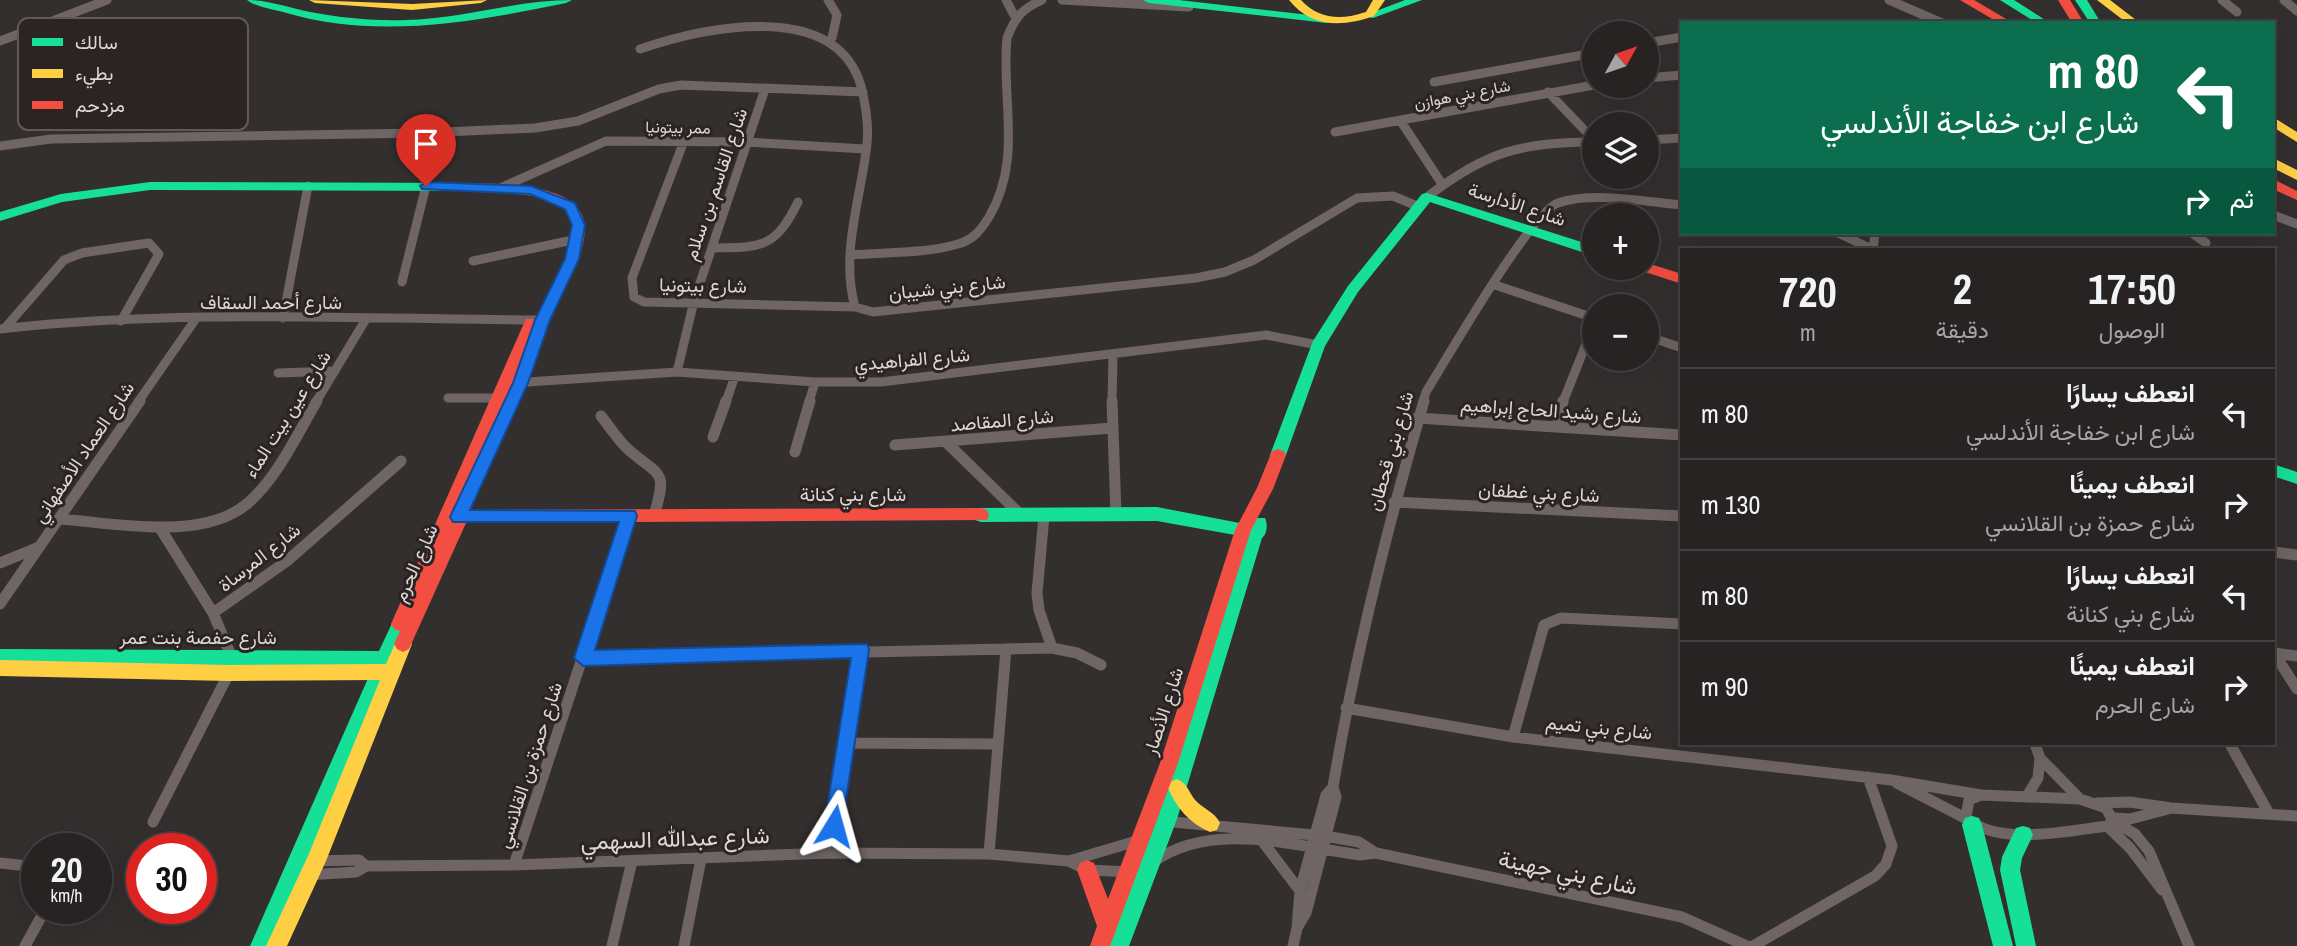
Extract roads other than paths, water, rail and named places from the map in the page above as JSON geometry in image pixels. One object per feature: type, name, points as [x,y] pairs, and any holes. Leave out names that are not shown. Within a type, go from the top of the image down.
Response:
[{"type":"street","points":[[60,18],[107,0]]},
{"type":"street","points":[[253,0],[304,16],[376,24],[468,19],[566,0]]},
{"type":"street","points":[[315,0],[412,7],[481,0]]},
{"type":"street","points":[[828,0],[837,15],[832,38]]},
{"type":"street","points":[[851,255],[958,244],[980,231],[997,201],[1008,162],[1010,120],[1006,63],[1014,15],[1006,0]]},
{"type":"street","points":[[1014,15],[1027,5],[1042,0]]},
{"type":"street","points":[[1062,0],[1193,7],[1348,21],[1416,0]]},
{"type":"street","points":[[1149,0],[1193,7]]},
{"type":"street","points":[[1244,12],[1269,9],[1275,4],[1273,0]]},
{"type":"street","points":[[1294,0],[1304,11],[1327,20]]},
{"type":"street","points":[[1365,17],[1377,8],[1379,0]]},
{"type":"street","points":[[1889,0],[1937,21]]},
{"type":"street","points":[[1966,0],[2004,21]]},
{"type":"street","points":[[2006,0],[2042,21]]},
{"type":"street","points":[[2064,0],[2077,21]]},
{"type":"street","points":[[2081,0],[2095,21]]},
{"type":"street","points":[[2103,0],[2132,21]]},
{"type":"street","points":[[2114,0],[2143,21]]},
{"type":"street","points":[[2222,0],[2237,12]]},
{"type":"street","points":[[2284,0],[2297,11]]},
{"type":"street","points":[[640,49],[709,28],[749,21],[795,25],[832,38],[856,61],[869,123],[851,255],[849,292],[855,307]]},
{"type":"street","points":[[0,41],[18,34]]},
{"type":"street","points":[[1659,41],[1680,37]]},
{"type":"street","name":"شارع بني هوازن","points":[[1434,82],[1582,55]]},
{"type":"street","points":[[1659,77],[1680,75]]},
{"type":"street","points":[[0,146],[51,139],[147,139],[535,128],[578,121],[670,86],[863,92]]},
{"type":"street","name":"شارع بني هوازن","points":[[1335,132],[1582,87]]},
{"type":"street","name":"شارع القاسم بن سلام","points":[[677,372],[694,301],[765,89]]},
{"type":"street","points":[[1548,92],[1582,128]]},
{"type":"street","points":[[2275,114],[2297,130]]},
{"type":"street","points":[[1400,120],[1443,184]]},
{"type":"street","points":[[2275,122],[2297,138]]},
{"type":"street","points":[[1659,139],[1680,138]]},
{"type":"street","name":"ممر بيتونيا","points":[[500,188],[542,167],[606,141],[746,142],[865,149]]},
{"type":"street","name":"شارع بيتونيا","points":[[684,141],[631,288],[639,301],[855,307]]},
{"type":"street","points":[[1422,201],[1459,171],[1499,150],[1535,142],[1582,141]]},
{"type":"street","points":[[2275,163],[2297,176]]},
{"type":"street","points":[[2275,184],[2297,196]]},
{"type":"street","points":[[0,217],[61,198],[111,189],[150,186],[500,188],[531,190],[563,202]]},
{"type":"street","points":[[283,318],[308,186]]},
{"type":"street","points":[[402,282],[426,186]]},
{"type":"street","name":"شارع بني شيبان","points":[[855,307],[873,312],[895,312],[1196,278],[1254,260],[1357,198],[1393,196],[1422,201]]},
{"type":"street","name":"شارع بني قحطان","points":[[1317,850],[1320,835],[1336,797],[1333,787],[1346,708],[1394,502],[1426,392],[1530,230],[1556,203],[1571,199],[1680,205]]},
{"type":"street","name":"شارع الأدارسة","points":[[1422,201],[1582,247]]},
{"type":"street","name":"شارع الأنصار","points":[[1119,946],[1177,788],[1195,707],[1250,532],[1318,345],[1353,289],[1422,201]]},
{"type":"street","name":"شارع الحرم","points":[[260,946],[510,390],[568,241],[570,217],[563,202]]},
{"type":"street","name":"شارع الحرم","points":[[537,320],[572,259],[579,231],[575,212],[563,202]]},
{"type":"street","points":[[712,248],[756,246],[776,240],[786,229],[798,202]]},
{"type":"street","points":[[2275,216],[2297,225]]},
{"type":"street","points":[[1842,235],[1870,248]]},
{"type":"street","points":[[2195,235],[2206,243]]},
{"type":"street","points":[[473,261],[568,241]]},
{"type":"street","points":[[3,328],[64,260],[82,253],[149,243],[159,254],[121,321]]},
{"type":"street","points":[[1659,272],[1680,278]]},
{"type":"street","points":[[1494,285],[1582,314]]},
{"type":"street","name":"شارع أحمد السقاف","points":[[3,328],[36,323],[283,318],[537,320]]},
{"type":"street","name":"شارع عين بيت الماء","points":[[60,519],[160,528],[204,524],[231,514],[248,503],[271,477],[366,319]]},
{"type":"street","name":"شارع العماد الأصفهاني","points":[[0,604],[195,320]]},
{"type":"street","name":"شارع الفراهيدي","points":[[448,398],[677,372],[815,382],[881,382],[1113,356],[1266,335],[1318,345]]},
{"type":"street","points":[[1659,340],[1680,347]]},
{"type":"street","points":[[1557,427],[1564,398],[1582,354]]},
{"type":"street","points":[[1113,356],[1112,428],[1116,514]]},
{"type":"street","points":[[278,373],[335,371]]},
{"type":"street","points":[[713,437],[735,376]]},
{"type":"street","points":[[795,452],[815,382]]},
{"type":"street","points":[[601,415],[630,451],[649,463],[660,477],[661,492],[654,516]]},
{"type":"street","name":"شارع رشيد الحاج إبراهيم","points":[[1417,418],[1680,435]]},
{"type":"street","name":"شارع المقاصد","points":[[895,445],[1112,428]]},
{"type":"street","points":[[946,443],[1022,516]]},
{"type":"street","name":"شارع المرساة","points":[[160,528],[214,613],[248,590],[351,507],[401,461]]},
{"type":"street","points":[[2275,471],[2297,478]]},
{"type":"street","name":"شارع بني غطفان","points":[[1394,502],[1680,516]]},
{"type":"street","name":"شارع بني كنانة","points":[[453,517],[1116,514],[1183,517],[1250,532]]},
{"type":"street","name":"شارع حمزة بن القلانسي","points":[[514,865],[629,516]]},
{"type":"street","points":[[1044,516],[1037,593],[1039,610],[1052,648]]},
{"type":"street","points":[[0,563],[39,547]]},
{"type":"street","points":[[2275,552],[2297,555]]},
{"type":"street","points":[[153,822],[230,666],[214,613]]},
{"type":"street","points":[[1513,737],[1544,625],[1560,618],[1680,624]]},
{"type":"street","points":[[583,658],[1052,648],[1077,653],[1101,665]]},
{"type":"street","points":[[989,854],[996,744],[1006,649]]},
{"type":"street","points":[[830,853],[861,650]]},
{"type":"street","points":[[2275,653],[2297,656]]},
{"type":"street","points":[[2275,655],[2297,690]]},
{"type":"street","name":"شارع حفصة بنت عمر","points":[[0,657],[230,666]]},
{"type":"street","name":"شارع الحرم","points":[[276,946],[313,868],[387,665]]},
{"type":"street","name":"شارع حفصة بنت عمر","points":[[0,668],[387,665]]},
{"type":"street","name":"شارع الأنصار","points":[[1100,946],[1137,843],[1195,707]]},
{"type":"street","name":"شارع بني تميم","points":[[1346,708],[1513,737],[1868,777],[1981,795],[2080,799],[2097,803]]},
{"type":"street","points":[[846,743],[996,744]]},
{"type":"street","points":[[2035,745],[2040,758],[2080,799]]},
{"type":"street","points":[[2231,745],[2267,812]]},
{"type":"street","points":[[2027,796],[2038,778],[2040,758]]},
{"type":"street","points":[[1753,946],[1875,876],[1886,864],[1892,846],[1868,777]]},
{"type":"street","name":"شارع بني تميم","points":[[1891,780],[1993,832],[2023,835],[2111,822]]},
{"type":"street","points":[[1177,788],[1190,808],[1210,823]]},
{"type":"street","points":[[1981,795],[1969,800],[1964,810],[2003,946]]},
{"type":"street","points":[[2097,803],[2130,802],[2171,808],[2297,816]]},
{"type":"street","points":[[2097,803],[2106,808],[2111,822],[2168,898],[2189,946]]},
{"type":"street","points":[[2111,822],[2171,808]]},
{"type":"street","name":"شارع عبدالله السهمي","points":[[295,868],[356,872],[366,866],[514,865],[830,853],[989,854],[1069,861],[1137,843],[1167,819]]},
{"type":"street","name":"شارع بني جهينة","points":[[1167,819],[1320,835],[1359,842],[1376,853]]},
{"type":"street","points":[[2023,835],[2011,857],[2010,870],[2026,946]]},
{"type":"street","name":"شارع بني جهينة","points":[[1150,864],[1183,845],[1198,841],[1263,842],[1360,855],[1376,853],[1682,917],[1735,938],[1747,946]]},
{"type":"street","points":[[1263,842],[1300,891]]},
{"type":"street","points":[[1293,946],[1300,891],[1317,850]]},
{"type":"street","points":[[1297,928],[1306,913],[1317,850]]},
{"type":"street","points":[[684,946],[701,859]]},
{"type":"street","points":[[612,946],[632,861]]},
{"type":"street","name":"شارع عبدالله السهمي","points":[[1069,861],[1087,870],[1128,874]]},
{"type":"street","points":[[0,863],[21,863]]},
{"type":"street","points":[[1128,874],[1150,864]]},
{"type":"street","points":[[1087,870],[1107,925]]},
{"type":"street","points":[[25,946],[37,924]]}]
